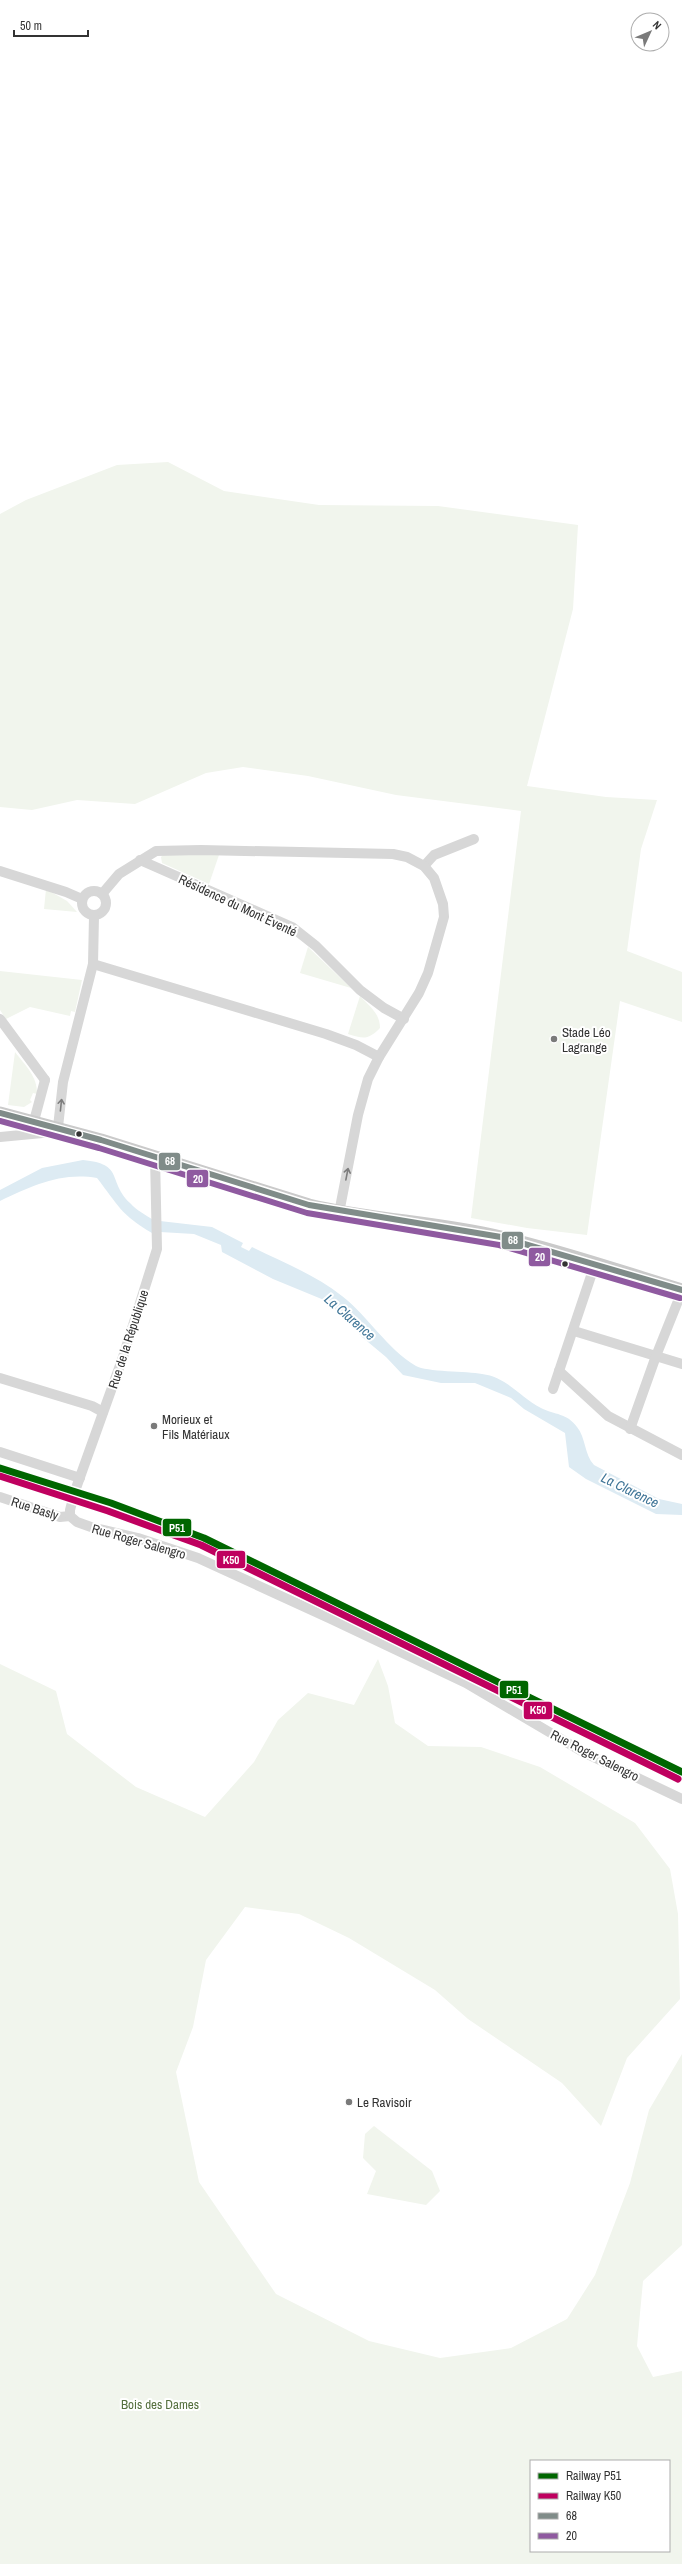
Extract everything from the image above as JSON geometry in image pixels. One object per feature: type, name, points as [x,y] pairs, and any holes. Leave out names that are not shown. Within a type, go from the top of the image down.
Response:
[{"type":"main road","points":[[0,1113],[58,1127],[304,1204],[339,1212],[466,1230],[526,1243],[682,1290]]},
{"type":"street","points":[[424,866],[434,855],[474,839]]},
{"type":"street","points":[[102,894],[119,874],[156,851],[355,852],[407,856],[424,866],[434,878],[438,888],[444,917],[428,973],[404,1019],[379,1057],[368,1079],[358,1115],[339,1212]]},
{"type":"street","name":"Résidence du Mont Éventé","points":[[140,860],[292,928],[316,946],[360,990],[384,1008],[404,1019]]},
{"type":"street","points":[[0,871],[66,892],[82,899]]},
{"type":"street","points":[[91,891],[102,894],[106,901],[105,908],[101,913],[94,916],[84,911],[82,899],[91,891]]},
{"type":"street","points":[[0,1137],[53,1132],[58,1127],[63,1082],[93,964],[94,916]]},
{"type":"street","points":[[93,964],[326,1034],[356,1045],[379,1057]]},
{"type":"street","points":[[0,1020],[45,1080],[63,1082]]},
{"type":"street","points":[[34,1121],[45,1080]]},
{"type":"street","name":"Rue de la République","points":[[70,1516],[71,1504],[157,1249],[155,1157]]},
{"type":"street","points":[[553,1389],[574,1331],[595,1264]]},
{"type":"street","points":[[630,1429],[656,1356],[682,1290]]},
{"type":"street","points":[[574,1331],[682,1364]]},
{"type":"street","points":[[559,1371],[608,1416],[630,1429],[682,1455]]},
{"type":"street","points":[[0,1378],[92,1406],[103,1412]]},
{"type":"street","points":[[0,1452],[80,1478]]},
{"type":"street","name":"Rue Basly","points":[[0,1497],[60,1517],[70,1516]]},
{"type":"street","name":"Rue Roger Salengro","points":[[70,1516],[83,1525],[138,1538],[198,1558],[331,1619],[466,1683],[583,1752],[682,1799]]},
{"type":"green space","points":[[168,462],[224,491],[319,505],[438,506],[578,525],[573,609],[527,786],[606,797],[657,800],[641,849],[627,951],[682,972],[682,1022],[620,1001],[587,1235],[527,1228],[471,1218],[521,811],[396,795],[308,776],[243,767],[206,773],[135,804],[77,800],[32,810],[0,807],[0,514],[26,500],[117,465]]},
{"type":"green space","points":[[164,854],[219,855],[209,884],[162,863],[161,857]]},
{"type":"green space","points":[[46,889],[67,901],[77,912],[44,909]]},
{"type":"green space","points":[[308,947],[351,988],[300,973]]},
{"type":"green space","points":[[0,971],[82,980],[75,1012],[71,1011],[70,1016],[30,1007],[6,1019],[0,1010]]},
{"type":"green space","points":[[360,996],[376,1014],[380,1023],[380,1028],[372,1035],[366,1037],[358,1037],[348,1034]]},
{"type":"green space","points":[[15,1052],[30,1072],[37,1088],[37,1094],[33,1093],[30,1100],[32,1102],[24,1107],[8,1105]]},
{"type":"green space","name":"Bois des Dames","points":[[378,1659],[388,1686],[395,1723],[428,1746],[481,1747],[540,1767],[635,1823],[670,1869],[678,1914],[680,1999],[627,2058],[601,2126],[562,2083],[468,2019],[435,1990],[349,1938],[299,1914],[245,1907],[206,1960],[193,2027],[176,2072],[199,2182],[276,2294],[369,2341],[440,2358],[511,2348],[567,2319],[595,2275],[630,2183],[649,2110],[682,2054],[682,2245],[643,2281],[637,2346],[653,2377],[682,2371],[682,2564],[0,2564],[0,1664],[56,1691],[67,1734],[136,1787],[205,1817],[254,1762],[278,1720],[308,1693],[354,1705]]},
{"type":"green space","points":[[374,2126],[432,2171],[440,2191],[426,2205],[367,2194],[376,2171],[363,2158],[365,2134]]},
{"type":"water","points":[[83,1160],[105,1165],[110,1170],[114,1175],[123,1195],[135,1208],[153,1220],[152,1233],[133,1221],[115,1203],[97,1178],[71,1177],[58,1179],[23,1190],[0,1201],[0,1190],[42,1168]]},
{"type":"water","name":"La Clarence","points":[[160,1221],[212,1227],[243,1243],[241,1247],[249,1251],[252,1247],[320,1281],[352,1304],[405,1359],[416,1366],[428,1369],[482,1374],[499,1379],[533,1404],[565,1417],[573,1422],[580,1431],[588,1456],[594,1465],[659,1499],[682,1504],[682,1515],[656,1514],[586,1479],[569,1467],[565,1433],[524,1409],[511,1398],[475,1383],[441,1383],[403,1375],[386,1357],[362,1337],[343,1316],[324,1300],[273,1279],[222,1252],[221,1245],[194,1234],[160,1232]]},
{"type":"rail line","name":"P51","points":[[0,1468],[111,1503],[204,1538],[682,1772]]},
{"type":"rail line","name":"K50","points":[[0,1476],[108,1511],[201,1545],[678,1779]]},
{"type":"transit line","name":"68","points":[[0,1113],[101,1140],[309,1205],[501,1237],[682,1290]]},
{"type":"transit line","name":"20","points":[[0,1121],[99,1148],[307,1213],[499,1245],[680,1298]]},
{"type":"place","name":"Stade Léo Lagrange","points":[[554,1039]]},
{"type":"place","name":"Morieux et Fils Matériaux","points":[[154,1426]]},
{"type":"place","name":"Le Ravisoir","points":[[349,2102]]}]
